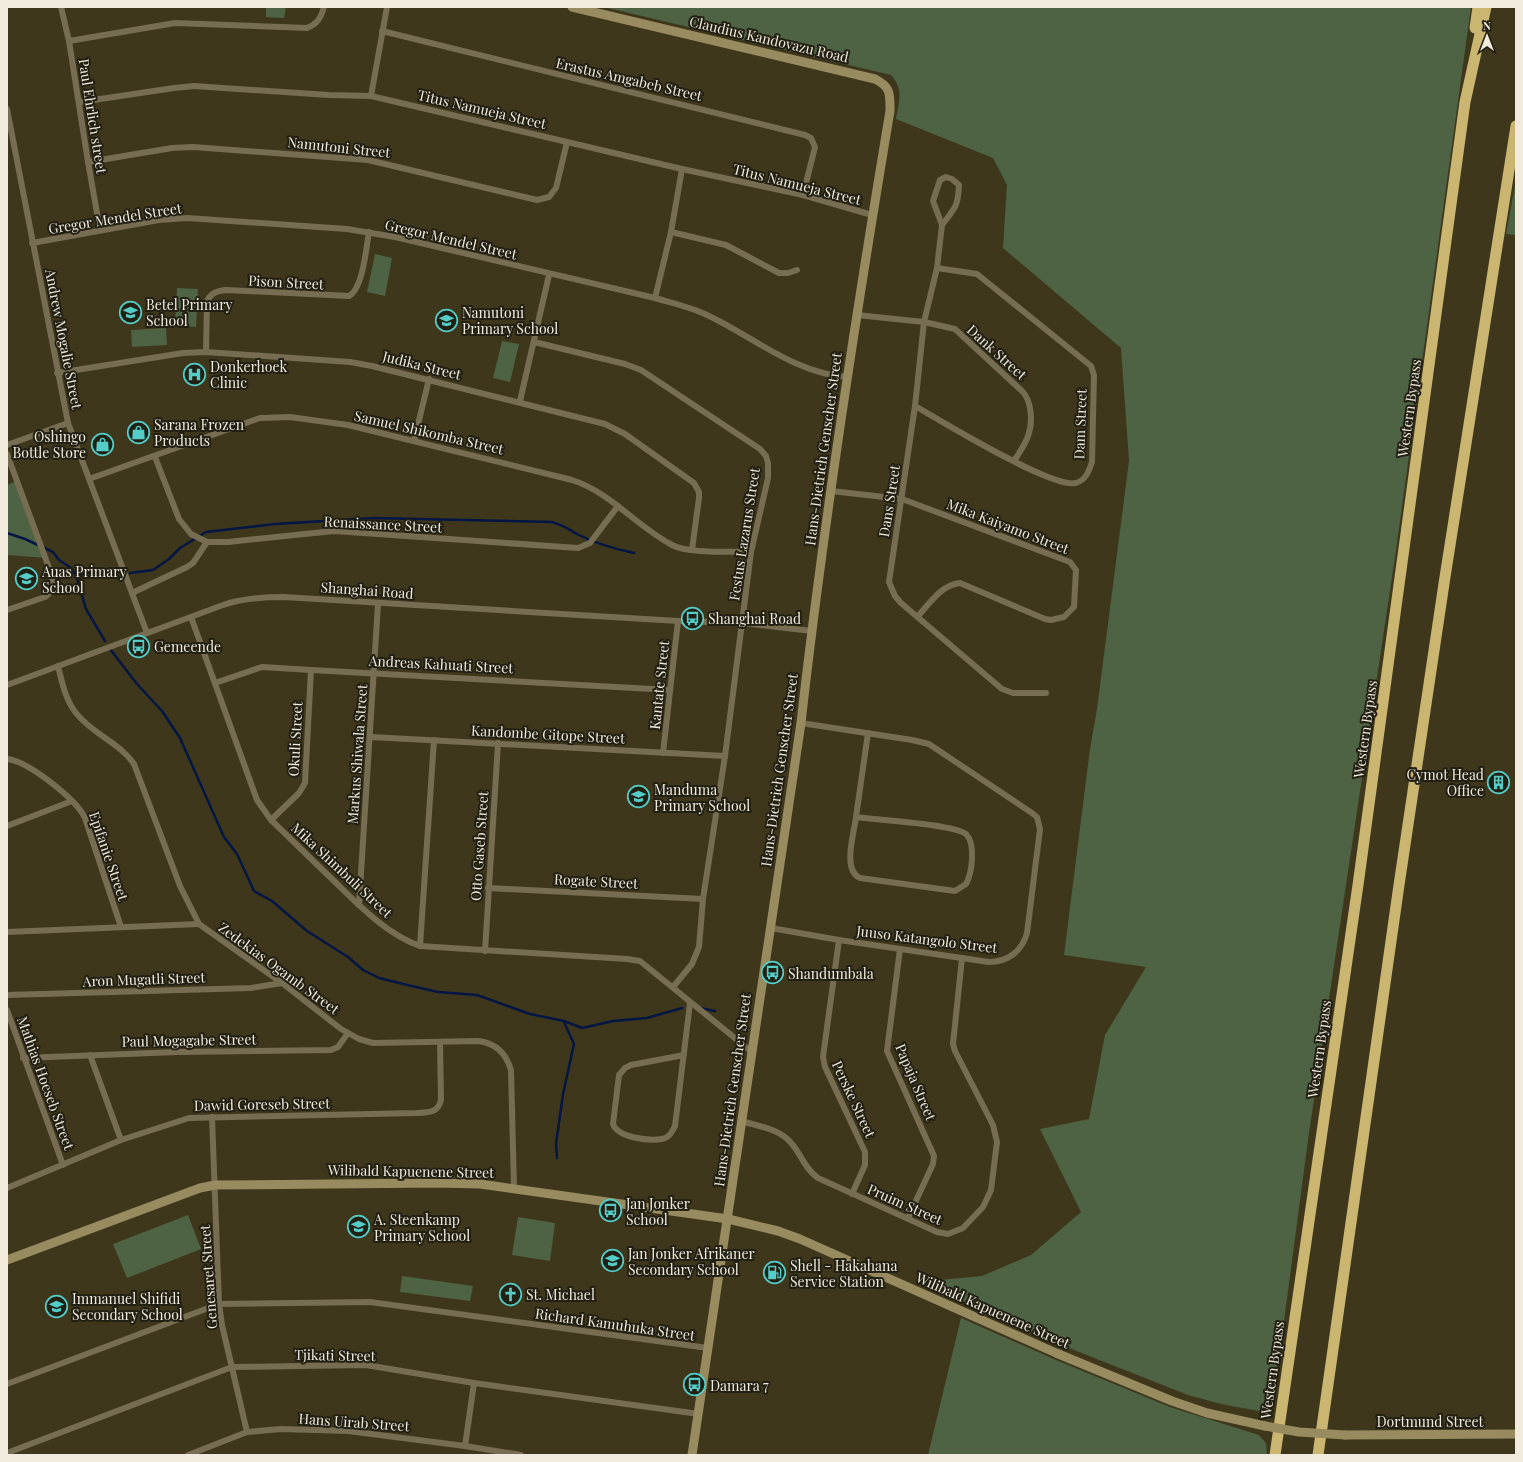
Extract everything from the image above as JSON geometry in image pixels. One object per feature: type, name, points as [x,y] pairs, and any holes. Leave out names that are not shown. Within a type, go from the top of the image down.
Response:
[{"type":"highway","points":[[1465,102],[1478,7]]},
{"type":"highway","name":"Western Bypass","points":[[1275,1455],[1360,869],[1465,102],[1486,7]]},
{"type":"highway","points":[[1318,1455],[1399,885],[1446,569],[1516,126]]},
{"type":"street","name":"Paul Ehrlich street","points":[[61,7],[80,102],[88,162],[100,230]]},
{"type":"street","points":[[69,41],[174,23],[307,28],[315,24],[320,18],[324,7]]},
{"type":"street","points":[[371,96],[387,7]]},
{"type":"street","name":"Claudius Kandovazu Road","points":[[572,7],[875,79],[884,83],[887,88]]},
{"type":"street","name":"Erastus Amgabeb Street","points":[[382,31],[806,135],[811,138],[815,147],[804,196]]},
{"type":"street","name":"Titus Namueja Street","points":[[80,102],[194,86],[329,95],[371,96],[804,196],[872,215]]},
{"type":"street","name":"Hans-Dietrich Genscher Street","points":[[692,1455],[801,723],[831,490],[872,215],[890,111],[887,88]]},
{"type":"street","name":"Andrew Mogalie Street","points":[[7,109],[57,373],[68,423],[147,633]]},
{"type":"street","name":"Namutoni Street","points":[[88,162],[172,148],[193,147],[368,160],[537,200],[549,197],[556,188],[567,142]]},
{"type":"street","points":[[655,298],[682,169]]},
{"type":"street","name":"Dans Street","points":[[942,225],[956,208],[958,198],[959,185],[952,179],[946,177],[940,180],[933,201],[942,225],[937,268],[924,322],[915,406],[889,582],[895,596],[1002,689],[1012,694],[1046,693]]},
{"type":"street","name":"Gregor Mendel Street","points":[[32,243],[159,220],[187,218],[332,227],[369,232],[549,275],[655,298],[707,315],[811,371],[830,376],[848,377]]},
{"type":"street","name":"Pison Street","points":[[206,352],[208,302],[209,297],[213,294],[226,290],[349,296],[353,294],[358,285],[369,232]]},
{"type":"street","points":[[670,232],[726,245],[774,271],[783,273],[797,270]]},
{"type":"street","name":"Dam Street","points":[[915,406],[1014,461],[1062,482],[1075,483],[1082,480],[1086,476],[1092,462],[1093,370],[1088,363],[976,274],[937,268]]},
{"type":"street","points":[[520,402],[549,275]]},
{"type":"street","name":"Dank Street","points":[[857,315],[924,322],[955,329],[1026,394],[1030,404],[1029,434],[1014,461]]},
{"type":"street","name":"Festus Lazarus Street","points":[[534,342],[625,364],[641,370],[760,449],[766,456],[768,463],[768,478],[751,552],[725,756],[703,899],[698,952],[692,964],[673,987]]},
{"type":"street","name":"Judika Street","points":[[57,373],[183,354],[206,352],[350,362],[429,379],[612,427],[690,479],[697,488],[699,498],[692,550]]},
{"type":"street","points":[[414,441],[429,379]]},
{"type":"street","name":"Samuel Shikomba Street","points":[[90,479],[155,457],[260,418],[290,417],[348,425],[572,480],[590,487],[672,545],[692,550],[751,552]]},
{"type":"street","points":[[7,445],[68,423]]},
{"type":"street","points":[[7,454],[50,570],[54,586],[45,596],[7,610]]},
{"type":"street","name":"Renaissance Street","points":[[155,457],[179,519],[191,534],[207,542],[228,542],[334,531],[578,548],[590,543],[618,506]]},
{"type":"street","name":"Mika Kaiyamo Street","points":[[831,490],[902,499],[1070,562],[1074,565],[1077,574],[1074,608],[1064,617],[1057,620],[1037,616],[960,583],[952,584],[944,588],[918,616]]},
{"type":"street","points":[[132,593],[188,567],[193,563],[207,542]]},
{"type":"street","name":"Shanghai Road","points":[[7,685],[234,602],[260,597],[300,598],[378,604],[678,621],[742,623],[812,631]]},
{"type":"street","name":"Markus Shiwala Street","points":[[359,905],[371,737],[378,604]]},
{"type":"street","name":"Mika Shimbuli Street","points":[[191,617],[257,800],[271,820],[359,905],[393,932],[403,939],[420,946],[633,960],[645,964],[690,1003],[752,1052]]},
{"type":"street","name":"Kantate Street","points":[[663,753],[678,621]]},
{"type":"street","name":"Zedekias Ogamb Street","points":[[58,666],[66,694],[76,713],[126,753],[134,764],[180,886],[199,924],[282,983],[348,1033],[364,1041],[373,1043],[486,1042],[499,1049],[507,1058],[512,1070],[514,1188]]},
{"type":"street","name":"Andreas Kahuati Street","points":[[215,683],[262,667],[374,672],[670,690]]},
{"type":"street","name":"Okuli Street","points":[[271,820],[299,792],[304,783],[310,670]]},
{"type":"street","name":"Juuso Katangolo Street","points":[[771,928],[839,940],[998,962],[1005,960],[1023,944],[1027,933],[1040,836],[1037,818],[1026,808],[935,747],[917,741],[801,723]]},
{"type":"street","points":[[856,817],[948,828],[965,834],[969,839],[973,852],[966,884],[955,891],[860,878],[855,875],[849,866],[856,817],[868,733]]},
{"type":"street","name":"Kandombe Gitope Street","points":[[371,737],[725,756]]},
{"type":"street","points":[[420,946],[434,740]]},
{"type":"street","name":"Otto Gaseb Street","points":[[485,951],[498,743]]},
{"type":"street","name":"Epifanie Street","points":[[7,758],[22,762],[79,808],[85,818],[121,928]]},
{"type":"street","points":[[7,826],[72,801]]},
{"type":"street","name":"Rogate Street","points":[[488,888],[703,899]]},
{"type":"street","points":[[7,932],[199,924]]},
{"type":"street","name":"Perske Street","points":[[839,940],[823,1057],[825,1067],[865,1152],[866,1165],[852,1194]]},
{"type":"street","name":"Papaja Street","points":[[900,949],[887,1052],[934,1156],[933,1164],[908,1218]]},
{"type":"street","name":"Pruim Street","points":[[742,1121],[781,1134],[792,1143],[813,1175],[852,1194],[942,1233],[954,1233],[963,1228],[983,1207],[991,1190],[996,1135],[993,1125],[955,1051],[953,1044],[962,958]]},
{"type":"street","name":"Aron Mugatli Street","points":[[7,995],[252,988],[282,983]]},
{"type":"street","points":[[684,1055],[631,1065],[622,1071],[619,1076],[613,1124],[619,1133],[633,1137],[662,1139],[672,1132],[684,1055],[690,1003]]},
{"type":"street","name":"Mathias Hoeseb Street","points":[[7,1010],[23,1058],[63,1165]]},
{"type":"street","name":"Paul Mogagabe Street","points":[[23,1058],[182,1052],[331,1050],[338,1047],[348,1033]]},
{"type":"street","name":"Dawid Goreseb Street","points":[[7,1188],[121,1140],[189,1118],[417,1113],[434,1111],[438,1109],[441,1100],[440,1042]]},
{"type":"street","points":[[90,1055],[121,1140]]},
{"type":"street","name":"Genesaret Street","points":[[212,1117],[222,1325],[247,1432]]},
{"type":"street","name":"Wilibald Kapuenene Street","points":[[7,1260],[200,1188],[215,1185],[438,1183],[514,1188],[728,1219],[778,1231],[800,1239],[1056,1353],[1172,1401],[1207,1413],[1266,1426],[1299,1432],[1345,1435]]},
{"type":"street","name":"Richard Kamuhuka Street","points":[[7,1384],[220,1304],[370,1302],[708,1348]]},
{"type":"street","name":"Tjikati Street","points":[[7,1453],[232,1367],[357,1365],[474,1383],[699,1414]]},
{"type":"street","points":[[465,1446],[474,1383]]},
{"type":"street","name":"Hans Uirab Street","points":[[188,1455],[247,1432],[281,1429],[348,1430],[521,1455]]},
{"type":"street","name":"Dortmund Street","points":[[1345,1435],[1516,1434]]},
{"type":"green space","points":[[266,7],[286,7],[284,18],[266,17]]},
{"type":"green space","points":[[604,7],[1471,7],[1396,550],[1309,1133],[1273,1404],[1268,1410],[1259,1411],[1221,1404],[1188,1395],[1069,1348],[919,1282],[982,1276],[1031,1255],[1081,1212],[1040,1129],[1089,1119],[1105,1035],[1146,967],[1064,955],[1129,461],[1121,348],[1003,248],[1007,185],[993,158],[896,119],[900,96],[898,85],[891,75]]},
{"type":"green space","points":[[1516,180],[1516,235],[1506,234]]},
{"type":"green space","points":[[375,254],[392,258],[385,296],[367,292]]},
{"type":"green space","points":[[177,288],[198,289],[196,327],[175,326]]},
{"type":"green space","points":[[166,328],[167,345],[132,347],[131,330]]},
{"type":"green space","points":[[502,341],[519,344],[510,382],[493,378]]},
{"type":"green space","points":[[17,481],[46,558],[7,555],[7,485]]},
{"type":"green space","points":[[188,1215],[201,1249],[127,1278],[113,1244]]},
{"type":"green space","points":[[518,1217],[555,1223],[550,1261],[512,1255]]},
{"type":"green space","points":[[402,1276],[473,1286],[470,1301],[400,1292]]},
{"type":"green space","points":[[961,1318],[1056,1360],[1170,1407],[1259,1435],[1266,1443],[1267,1455],[928,1455]]},
{"type":"waterway","points":[[130,573],[153,570],[169,559],[180,548],[206,532],[275,524],[374,518],[552,522],[597,543],[634,553]]},
{"type":"waterway","points":[[7,533],[25,539],[53,552],[59,560],[71,568],[76,575],[86,609],[105,641]]},
{"type":"waterway","points":[[76,575],[92,572],[117,573]]},
{"type":"waterway","points":[[110,649],[137,684],[162,711],[180,738],[224,837],[237,854],[254,891],[272,901],[307,931],[348,957],[363,970],[379,978],[438,992],[477,995],[530,1014],[564,1021],[582,1028],[613,1021],[647,1018],[682,1008]]},
{"type":"waterway","points":[[700,1008],[715,1011]]},
{"type":"waterway","points":[[557,1158],[556,1144],[563,1094],[574,1044],[564,1022]]},
{"type":"place","name":"Betel Primary School","points":[[130,312]]},
{"type":"place","name":"Namutoni Primary School","points":[[446,320]]},
{"type":"place","name":"Donkerhoek Clinic","points":[[195,374]]},
{"type":"place","name":"Sarana Frozen Products","points":[[138,432]]},
{"type":"place","name":"Oshingo Bottle Store","points":[[102,444]]},
{"type":"place","name":"Auas Primary School","points":[[27,579]]},
{"type":"place","name":"Shanghai Road","points":[[693,618]]},
{"type":"place","name":"Gemeende","points":[[139,646]]},
{"type":"place","name":"Cymot Head Office","points":[[1499,782]]},
{"type":"place","name":"Manduma Primary School","points":[[639,797]]},
{"type":"place","name":"Shandumbala","points":[[773,973]]},
{"type":"place","name":"Jan Jonker School","points":[[611,1211]]},
{"type":"place","name":"A. Steenkamp Primary School","points":[[358,1227]]},
{"type":"place","name":"Jan Jonker Afrikaner Secondary School","points":[[613,1261]]},
{"type":"place","name":"Shell - Hakahana Service Station","points":[[775,1273]]},
{"type":"place","name":"St. Michael","points":[[511,1294]]},
{"type":"place","name":"Immanuel Shifidi Secondary School","points":[[56,1306]]},
{"type":"place","name":"Damara 7","points":[[695,1385]]}]
